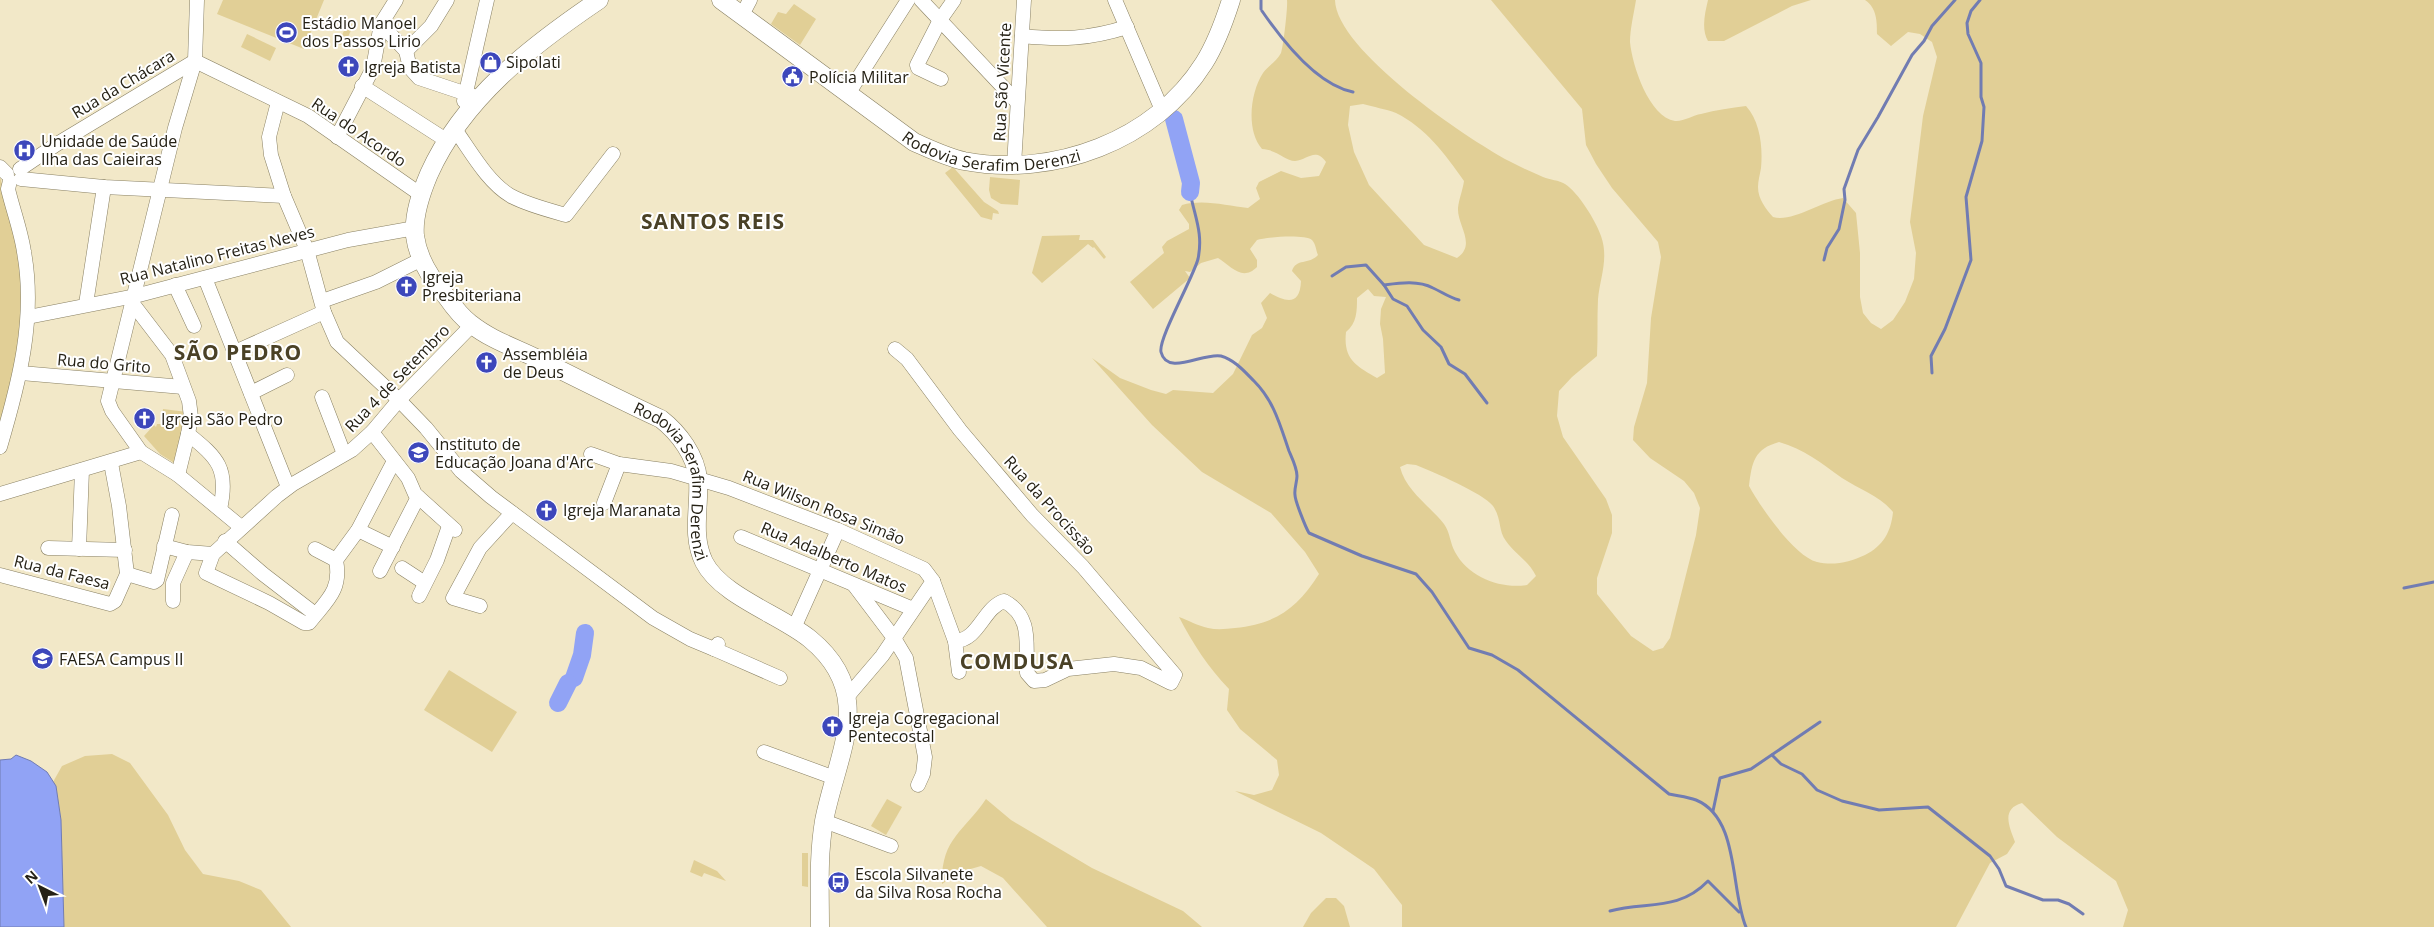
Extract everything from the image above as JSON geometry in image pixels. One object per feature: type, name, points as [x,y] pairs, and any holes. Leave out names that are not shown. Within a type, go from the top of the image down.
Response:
[{"type":"main road","name":"Rodovia Serafim Derenzi","points":[[599,0],[548,36],[477,93],[454,128],[420,194],[415,228],[422,259],[439,289],[472,325],[508,345],[661,419],[678,435],[685,446],[698,479],[697,532],[702,556],[716,577],[747,601],[789,625]]},
{"type":"main road","name":"Rodovia Serafim Derenzi","points":[[721,0],[746,7],[848,94],[902,135],[928,149],[963,160],[1014,165],[1043,163],[1093,150],[1133,131],[1162,110],[1191,81],[1204,63],[1221,30],[1231,0]]},
{"type":"main road","points":[[789,625],[809,638],[828,656],[837,670],[847,697],[849,722],[824,821],[820,856],[820,927]]},
{"type":"street","points":[[198,0],[195,61],[160,189],[133,305],[108,396],[109,406],[141,452],[178,475],[235,519]]},
{"type":"street","points":[[337,137],[373,68],[381,24],[396,0]]},
{"type":"street","points":[[406,51],[431,26],[447,0]]},
{"type":"street","points":[[477,93],[473,55],[488,0]]},
{"type":"street","points":[[848,94],[908,0]]},
{"type":"street","points":[[921,0],[1017,102]]},
{"type":"street","points":[[941,79],[918,68],[916,65],[940,20],[954,0]]},
{"type":"street","name":"Rua São Vicente","points":[[1014,165],[1024,0]]},
{"type":"street","points":[[1115,0],[1162,110]]},
{"type":"street","points":[[381,24],[406,51],[410,68],[419,78],[477,93]]},
{"type":"street","points":[[1022,36],[1078,39],[1099,35],[1127,26]]},
{"type":"street","points":[[473,55],[477,93]]},
{"type":"street","name":"Rua do Acordo","points":[[195,61],[308,116],[420,194]]},
{"type":"street","name":"Rua da Chácara","points":[[11,174],[195,61]]},
{"type":"street","points":[[362,86],[454,128],[490,176],[510,195],[527,203],[566,216],[613,154]]},
{"type":"street","points":[[278,102],[269,137],[269,146],[284,196],[307,250],[323,306],[337,342],[426,428],[461,471],[512,513],[653,618],[690,639],[716,646],[780,678]]},
{"type":"street","points":[[0,447],[21,373],[28,317],[24,252],[8,189],[11,174],[104,187],[160,189],[204,194],[284,196]]},
{"type":"street","points":[[86,304],[104,187]]},
{"type":"street","name":"Rua Natalino Freitas Neves","points":[[28,317],[86,304],[133,305],[175,285],[348,240],[415,228]]},
{"type":"street","points":[[235,352],[323,306],[422,259]]},
{"type":"street","points":[[205,278],[288,487]]},
{"type":"street","points":[[175,285],[194,326]]},
{"type":"street","points":[[133,305],[172,355],[191,417],[178,475]]},
{"type":"street","name":"Rua 4 de Setembro","points":[[312,619],[304,623],[269,603],[209,576],[206,569],[213,554],[225,541],[235,519],[344,454],[372,432],[399,400],[472,325]]},
{"type":"street","name":"Rua da Procissão","points":[[895,349],[907,359],[970,442],[1032,515],[1083,567],[1175,675],[1171,683],[1141,668],[1114,664],[1068,669],[1038,682],[1034,681],[1027,673],[1029,646],[1026,626],[1014,608],[1004,601],[997,603],[990,610],[973,633],[966,638],[955,640]]},
{"type":"street","name":"Rua do Grito","points":[[21,373],[183,387]]},
{"type":"street","points":[[251,393],[287,375]]},
{"type":"street","points":[[322,397],[344,454]]},
{"type":"street","points":[[372,432],[408,478],[418,498],[452,528],[419,596]]},
{"type":"street","points":[[188,434],[205,447],[218,463],[235,519]]},
{"type":"street","points":[[0,494],[111,463],[141,452]]},
{"type":"street","name":"Rua Wilson Rosa Simão","points":[[591,454],[619,464],[671,471],[729,488],[838,530],[901,557],[924,570],[932,580]]},
{"type":"street","points":[[225,541],[312,619],[329,600],[337,585],[336,560],[358,530],[394,461]]},
{"type":"street","name":"Rua da Faesa","points":[[0,575],[110,604],[116,600],[126,574],[125,550],[111,463]]},
{"type":"street","points":[[604,503],[619,464]]},
{"type":"street","points":[[78,550],[82,470]]},
{"type":"street","points":[[380,570],[418,498]]},
{"type":"street","points":[[480,606],[453,598],[480,548],[512,513]]},
{"type":"street","name":"Rua da Faesa","points":[[126,574],[156,581],[172,515]]},
{"type":"street","points":[[358,530],[393,547]]},
{"type":"street","points":[[789,625],[821,570],[838,530]]},
{"type":"street","name":"Rua Adalberto Matos","points":[[741,537],[913,609]]},
{"type":"street","points":[[164,546],[187,552],[213,554]]},
{"type":"street","points":[[48,548],[125,550]]},
{"type":"street","points":[[315,549],[336,560]]},
{"type":"street","points":[[173,601],[173,583],[187,552]]},
{"type":"street","points":[[402,568],[425,583]]},
{"type":"street","points":[[847,697],[882,656],[932,580]]},
{"type":"street","points":[[932,580],[955,640],[960,672]]},
{"type":"street","points":[[854,585],[894,638],[906,658],[925,757],[923,774],[918,785]]},
{"type":"street","points":[[764,752],[835,778]]},
{"type":"street","points":[[824,821],[891,846]]},
{"type":"shaded area","name":"Estádio Manoel dos Passos Lirio","points":[[223,0],[324,0],[304,49],[217,14]]},
{"type":"shaded area","points":[[1287,0],[1335,0],[1341,20],[1357,43],[1379,67],[1406,91],[1489,150],[1543,177],[1565,184],[1581,200],[1591,215],[1599,230],[1604,252],[1598,299],[1597,356],[1559,391],[1557,416],[1563,437],[1606,499],[1612,515],[1612,533],[1597,578],[1597,594],[1631,636],[1653,651],[1663,648],[1670,638],[1696,535],[1700,508],[1694,493],[1684,481],[1650,458],[1633,440],[1634,427],[1647,383],[1651,318],[1661,257],[1658,242],[1612,188],[1596,164],[1586,145],[1582,109],[1491,0],[1636,0],[1631,26],[1631,52],[1638,76],[1657,110],[1666,117],[1678,121],[1712,111],[1746,106],[1755,119],[1760,135],[1761,168],[1758,187],[1759,196],[1773,217],[1789,217],[1843,198],[1856,213],[1860,253],[1860,297],[1863,313],[1871,323],[1881,329],[1893,320],[1905,302],[1914,279],[1916,253],[1910,222],[1923,116],[1937,57],[1932,42],[1920,34],[1908,32],[1891,46],[1877,34],[1874,11],[1865,0],[2434,0],[2434,927],[2123,927],[2128,910],[2116,881],[2057,837],[2022,803],[2011,809],[2008,819],[2015,842],[2007,854],[1990,863],[1956,927],[1402,927],[1402,905],[1374,869],[1321,833],[1235,791],[1254,795],[1272,790],[1279,775],[1277,760],[1240,729],[1227,710],[1229,689],[1201,655],[1179,617],[1201,626],[1215,629],[1235,628],[1262,623],[1284,613],[1302,597],[1319,574],[1305,552],[1271,513],[1202,472],[1152,425],[1092,358],[1120,378],[1151,390],[1166,394],[1173,390],[1213,393],[1233,374],[1252,335],[1262,328],[1267,318],[1261,303],[1270,293],[1287,300],[1291,300],[1298,295],[1301,281],[1292,271],[1294,267],[1296,264],[1311,260],[1318,255],[1312,240],[1302,237],[1277,237],[1257,240],[1250,249],[1257,260],[1257,267],[1246,273],[1237,271],[1218,258],[1201,263],[1190,272],[1185,271],[1190,278],[1153,309],[1130,282],[1164,253],[1162,247],[1167,241],[1189,229],[1189,224],[1179,210],[1182,205],[1207,203],[1248,208],[1260,199],[1256,188],[1259,182],[1281,171],[1301,178],[1319,176],[1326,162],[1322,158],[1315,155],[1291,161],[1272,151],[1262,149],[1257,141],[1252,122],[1253,101],[1259,81],[1263,73],[1281,53]],"holes":[[[1363,104],[1396,113],[1407,119],[1434,142],[1457,171],[1464,181],[1458,215],[1466,241],[1463,253],[1457,258],[1424,245],[1369,185],[1354,152],[1348,125],[1350,106]],[[1368,289],[1374,296],[1386,297],[1381,309],[1380,324],[1385,373],[1377,378],[1352,361],[1347,349],[1346,332],[1354,321],[1357,298]],[[1779,442],[1804,453],[1888,506],[1893,512],[1892,519],[1888,532],[1881,543],[1865,555],[1854,560],[1836,563],[1817,562],[1798,550],[1788,541],[1769,517],[1749,486],[1753,463],[1759,453]],[[1407,464],[1416,465],[1457,483],[1488,501],[1496,511],[1504,537],[1510,546],[1530,566],[1536,576],[1527,585],[1507,585],[1486,580],[1468,569],[1455,552],[1448,530],[1413,491],[1403,476],[1400,467]]]},
{"type":"shaded area","points":[[1708,0],[1811,0],[1792,6],[1724,41],[1708,41],[1704,26]]},
{"type":"shaded area","points":[[794,4],[816,19],[800,45],[771,24],[778,12],[786,14]]},
{"type":"shaded area","points":[[356,19],[344,46],[338,44],[347,24]]},
{"type":"shaded area","points":[[247,34],[276,48],[270,61],[241,47]]},
{"type":"shaded area","points":[[953,167],[984,202],[998,211],[999,214],[993,213],[992,220],[981,217],[945,173]]},
{"type":"shaded area","points":[[0,177],[18,239],[24,321],[0,434]]},
{"type":"shaded area","points":[[990,177],[1020,180],[1018,205],[1001,204],[991,198],[989,190]]},
{"type":"shaded area","points":[[1080,235],[1079,240],[1093,240],[1106,257],[1104,259],[1094,247],[1088,244],[1042,283],[1032,273],[1042,236]]},
{"type":"shaded area","points":[[163,409],[187,412],[176,464],[160,454],[144,436],[154,425],[156,427],[157,424],[162,424]]},
{"type":"shaded area","points":[[449,670],[517,712],[492,752],[424,710]]},
{"type":"shaded area","points":[[112,754],[130,763],[168,815],[185,850],[203,874],[239,881],[261,890],[291,927],[64,927],[61,820],[56,786],[53,782],[62,766],[85,756]]},
{"type":"shaded area","points":[[887,799],[902,807],[886,835],[871,826]]},
{"type":"shaded area","points":[[986,799],[1011,820],[1092,868],[1183,911],[1202,927],[1047,927],[1003,878],[981,866],[960,872],[942,884],[945,856],[950,846],[955,837]]},
{"type":"shaded area","points":[[802,853],[808,853],[808,887],[802,886]]},
{"type":"shaded area","points":[[694,860],[717,871],[726,881],[704,873],[702,877],[690,872]]},
{"type":"shaded area","points":[[1326,898],[1336,898],[1344,906],[1350,927],[1303,927],[1311,913]]},
{"type":"water","points":[[16,755],[31,761],[47,772],[56,786],[61,820],[64,927],[0,927],[0,760],[11,759]]},
{"type":"waterway","points":[[1261,0],[1261,9]]},
{"type":"waterway","points":[[1824,260],[1827,248],[1839,229],[1845,200],[1844,189],[1858,150],[1912,55],[1924,41],[1932,26],[1955,0]]},
{"type":"waterway","points":[[1932,373],[1931,356],[1945,329],[1971,260],[1966,197],[1982,141],[1984,107],[1981,97],[1981,63],[1968,34],[1967,23],[1971,11],[1980,0]]},
{"type":"waterway","points":[[1262,11],[1301,60],[1326,80],[1340,88],[1353,92]]},
{"type":"waterway","points":[[1174,119],[1191,183],[1190,192]]},
{"type":"waterway","points":[[1191,197],[1200,242],[1198,259],[1165,335],[1161,352],[1165,359],[1171,363],[1178,363],[1205,357],[1221,356],[1231,360],[1261,389],[1276,414],[1295,466],[1297,476],[1295,498],[1309,533],[1362,556],[1416,574],[1432,592],[1469,648],[1492,655],[1518,670],[1669,794],[1696,800],[1710,809],[1720,822],[1727,838],[1741,912],[1746,927]]},
{"type":"waterway","points":[[1332,276],[1346,267],[1366,265],[1384,285],[1393,299],[1407,306],[1423,330],[1441,347],[1449,364],[1465,374],[1487,403]]},
{"type":"waterway","points":[[1384,285],[1408,283],[1427,285],[1459,300]]},
{"type":"waterway","points":[[2404,588],[2434,582]]},
{"type":"waterway","points":[[574,678],[582,655],[585,633]]},
{"type":"waterway","points":[[558,703],[568,683]]},
{"type":"waterway","points":[[1713,811],[1720,778],[1751,769],[1820,722]]},
{"type":"waterway","points":[[1772,755],[1781,764],[1802,774],[1817,790],[1842,801],[1879,810],[1928,807],[1990,856],[1999,869],[2006,886],[2043,900],[2058,900],[2069,904],[2083,914]]},
{"type":"waterway","points":[[1610,911],[1673,901],[1697,891],[1708,881],[1739,912]]},
{"type":"place","name":"Estádio Manoel dos Passos Lirio","points":[[286,32]]},
{"type":"place","name":"Sipolati","points":[[490,62]]},
{"type":"place","name":"Igreja Batista","points":[[348,67]]},
{"type":"place","name":"Polícia Militar","points":[[793,77]]},
{"type":"place","name":"Unidade de Saúde Ilha das Caieiras","points":[[25,150]]},
{"type":"place","name":"Igreja Presbiteriana","points":[[406,286]]},
{"type":"place","name":"Assembléia de Deus","points":[[487,363]]},
{"type":"place","name":"Igreja São Pedro","points":[[145,419]]},
{"type":"place","name":"Instituto de Educação Joana d'Arc","points":[[419,453]]},
{"type":"place","name":"Igreja Maranata","points":[[547,510]]},
{"type":"place","name":"FAESA Campus II","points":[[43,659]]},
{"type":"place","name":"Igreja Cogregacional Pentecostal","points":[[832,727]]},
{"type":"place","name":"Escola Silvanete da Silva Rosa Rocha","points":[[839,883]]},
{"type":"district","name":"SANTOS REIS","points":[[713,222]]},
{"type":"district","name":"SÃO PEDRO","points":[[238,353]]},
{"type":"district","name":"COMDUSA","points":[[1017,662]]}]
